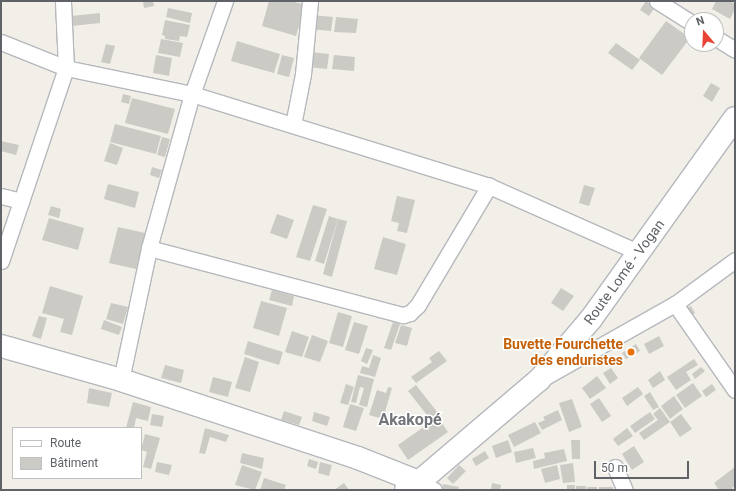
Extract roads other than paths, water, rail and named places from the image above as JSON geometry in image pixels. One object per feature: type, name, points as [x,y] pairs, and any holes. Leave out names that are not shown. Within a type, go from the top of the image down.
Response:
[{"type":"main road","name":"Route Lomé - Vogan","points":[[420,487],[539,380],[591,319],[735,118]]},
{"type":"main road","points":[[1,346],[121,380],[358,458],[420,487]]},
{"type":"street","points":[[1,261],[66,68],[63,1]]},
{"type":"street","points":[[121,380],[150,248],[192,94],[225,1]]},
{"type":"street","points":[[293,125],[302,74],[310,1]]},
{"type":"street","points":[[658,1],[684,18]]},
{"type":"street","points":[[1,42],[66,68],[192,94],[489,186],[638,252]]},
{"type":"street","points":[[724,43],[735,50]]},
{"type":"street","points":[[150,248],[403,315],[410,313],[418,305],[489,186]]},
{"type":"street","points":[[1,196],[21,201]]},
{"type":"street","points":[[539,380],[675,304],[735,260]]},
{"type":"street","points":[[675,304],[735,390]]},
{"type":"street","points":[[615,467],[625,490]]},
{"type":"place","name":"Buvette Fourchette des enduristes","points":[[631,352]]},
{"type":"district","name":"Akakopé","points":[[410,420]]}]
